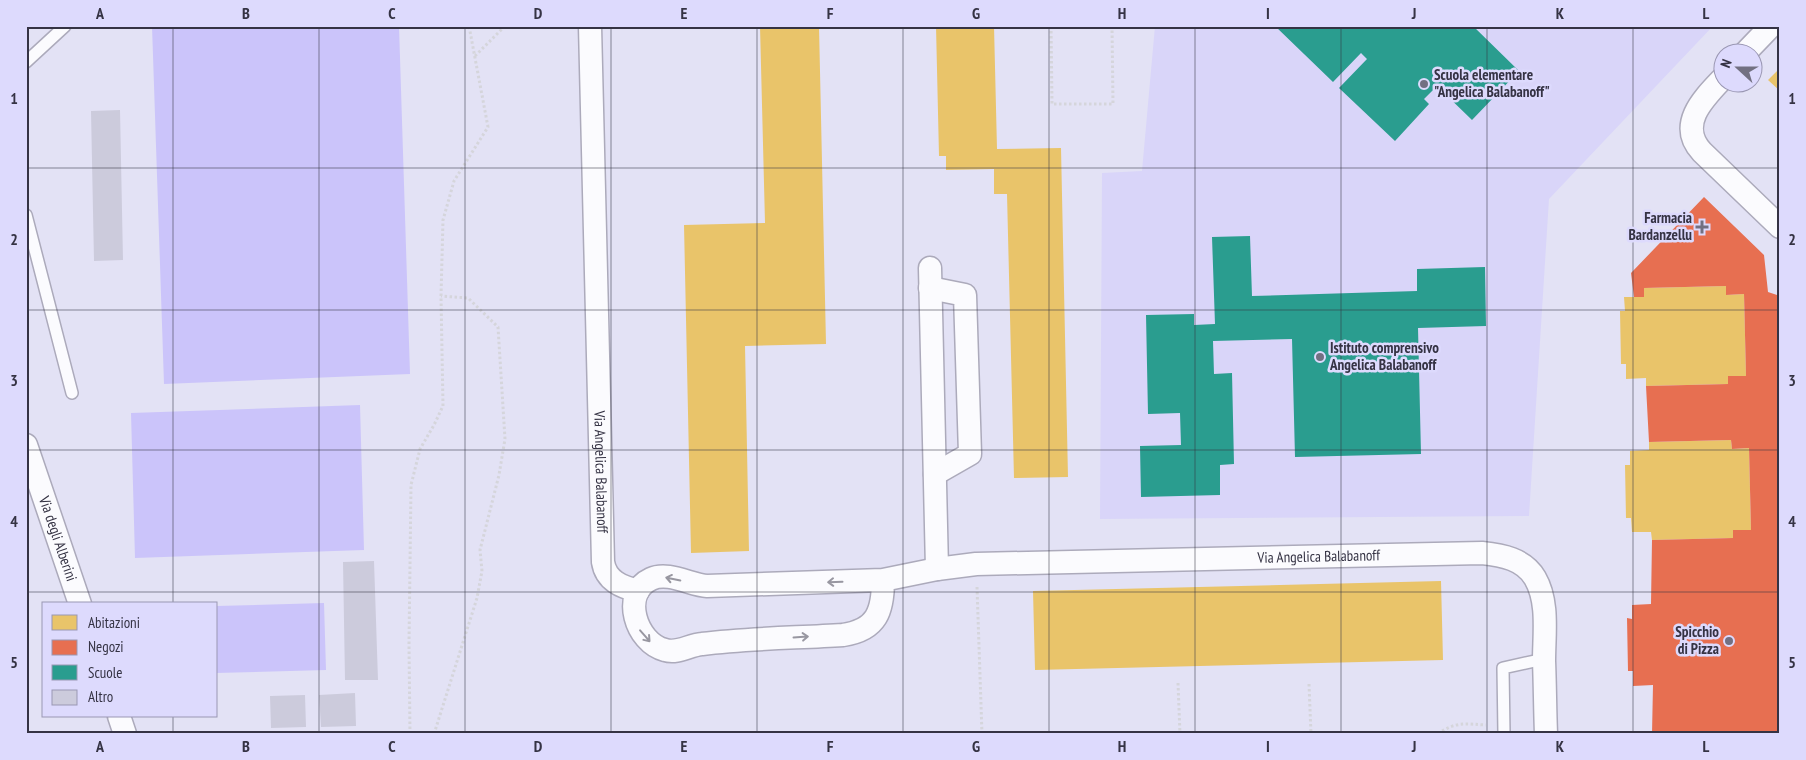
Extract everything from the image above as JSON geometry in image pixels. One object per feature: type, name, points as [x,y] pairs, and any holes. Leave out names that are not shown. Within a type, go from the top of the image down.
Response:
[{"type":"street","name":"Via Angelica Balabanoff","points":[[590,26],[603,562],[607,574],[621,586],[638,591],[650,579],[668,577],[698,586],[884,580],[937,569],[976,564],[1459,553],[1496,554],[1519,562],[1535,577],[1543,600],[1546,734]]},
{"type":"street","points":[[1756,42],[1771,26]]},
{"type":"street","points":[[1714,89],[1698,108],[1692,126],[1694,141],[1702,152],[1780,227]]},
{"type":"street","points":[[935,474],[970,454],[965,296],[930,278],[937,569]]},
{"type":"street","name":"Via degli Alberini","points":[[26,445],[79,602]]},
{"type":"street","points":[[638,591],[634,612],[640,631],[647,640],[657,647],[671,651],[701,644],[854,633],[869,626],[878,613],[883,596],[884,580]]},
{"type":"street","points":[[120,718],[125,734]]},
{"type":"lane","points":[[26,62],[64,26]]},
{"type":"lane","points":[[26,215],[72,393]]},
{"type":"lane","points":[[1504,730],[1502,668],[1544,659]]},
{"type":"path","points":[[410,734],[411,485],[420,449],[443,406],[443,220],[454,181],[488,127],[469,26]]},
{"type":"path","points":[[475,57],[505,26]]},
{"type":"path","points":[[1051,26],[1052,104],[1113,104],[1112,26]]},
{"type":"path","points":[[434,734],[477,598],[482,571],[480,550],[499,475],[505,439],[498,327],[468,298],[442,296]]},
{"type":"path","points":[[976,564],[982,734]]},
{"type":"path","points":[[1178,683],[1180,734]]},
{"type":"path","points":[[1309,684],[1312,734]]},
{"type":"path","points":[[1438,734],[1448,727],[1462,724],[1504,730]]},
{"type":"shaded area","points":[[152,26],[399,26],[410,374],[164,384]]},
{"type":"shaded area","name":"Istituto comprensivo Angelica Balabanoff","points":[[1155,26],[1713,26],[1549,199],[1529,516],[1100,519],[1102,173],[1142,171]]},
{"type":"shaded area","points":[[360,405],[364,550],[135,558],[131,413]]},
{"type":"shaded area","points":[[324,603],[326,670],[218,673],[218,606]]},
{"type":"building: Abitazioni","points":[[760,26],[819,26],[826,344],[745,346],[749,551],[691,553],[684,225],[765,223]]},
{"type":"building: Abitazioni","points":[[936,26],[994,26],[997,149],[1061,148],[1068,477],[1014,478],[1007,194],[994,194],[994,169],[946,170],[946,156],[939,156]]},
{"type":"building: Abitazioni","points":[[1780,68],[1780,91],[1768,80]]},
{"type":"building: Abitazioni","points":[[1726,286],[1726,295],[1744,294],[1746,376],[1728,376],[1728,384],[1646,386],[1646,378],[1626,379],[1626,364],[1621,364],[1620,311],[1625,311],[1624,297],[1644,297],[1644,288]]},
{"type":"building: Abitazioni","points":[[1731,440],[1732,449],[1749,448],[1751,530],[1733,530],[1733,538],[1652,540],[1651,532],[1632,532],[1631,518],[1626,518],[1625,465],[1630,465],[1630,451],[1649,450],[1649,442]]},
{"type":"building: Abitazioni","points":[[1441,581],[1443,660],[1035,670],[1033,591]]},
{"type":"building: Negozi","points":[[1704,197],[1764,255],[1768,292],[1780,296],[1780,734],[1652,734],[1653,685],[1633,686],[1633,671],[1628,671],[1627,618],[1632,619],[1632,605],[1651,604],[1652,540],[1733,538],[1733,530],[1751,530],[1749,448],[1732,449],[1731,440],[1649,442],[1646,386],[1728,384],[1728,376],[1746,376],[1744,294],[1726,295],[1726,286],[1644,288],[1644,297],[1634,297],[1631,273]]},
{"type":"building: Scuole","name":"Scuola elementare \"Angelica Balabanoff\"","points":[[1275,26],[1473,26],[1519,71],[1472,120],[1437,86],[1424,99],[1429,104],[1395,141],[1339,88],[1367,59],[1361,53],[1333,82]]},
{"type":"building: Scuole","points":[[1250,236],[1252,296],[1417,291],[1417,269],[1485,267],[1486,326],[1418,328],[1421,454],[1295,457],[1292,339],[1213,341],[1214,374],[1232,373],[1234,464],[1220,465],[1220,495],[1141,497],[1140,446],[1181,445],[1180,413],[1148,414],[1146,315],[1194,314],[1194,325],[1215,324],[1212,237]]},
{"type":"building: Altro","points":[[120,110],[123,260],[94,261],[91,111]]},
{"type":"building: Altro","points":[[374,561],[378,680],[345,680],[343,562]]},
{"type":"building: Altro","points":[[355,693],[356,726],[321,727],[319,695]]},
{"type":"building: Altro","points":[[305,695],[306,727],[271,728],[270,696]]},
{"type":"place","name":"Scuola elementare \"Angelica Balabanoff\"","points":[[1424,84]]},
{"type":"place","name":"Farmacia Bardanzellu","points":[[1702,227]]},
{"type":"place","name":"Istituto comprensivo Angelica Balabanoff","points":[[1320,357]]},
{"type":"place","name":"Spicchio di Pizza","points":[[1729,641]]}]
